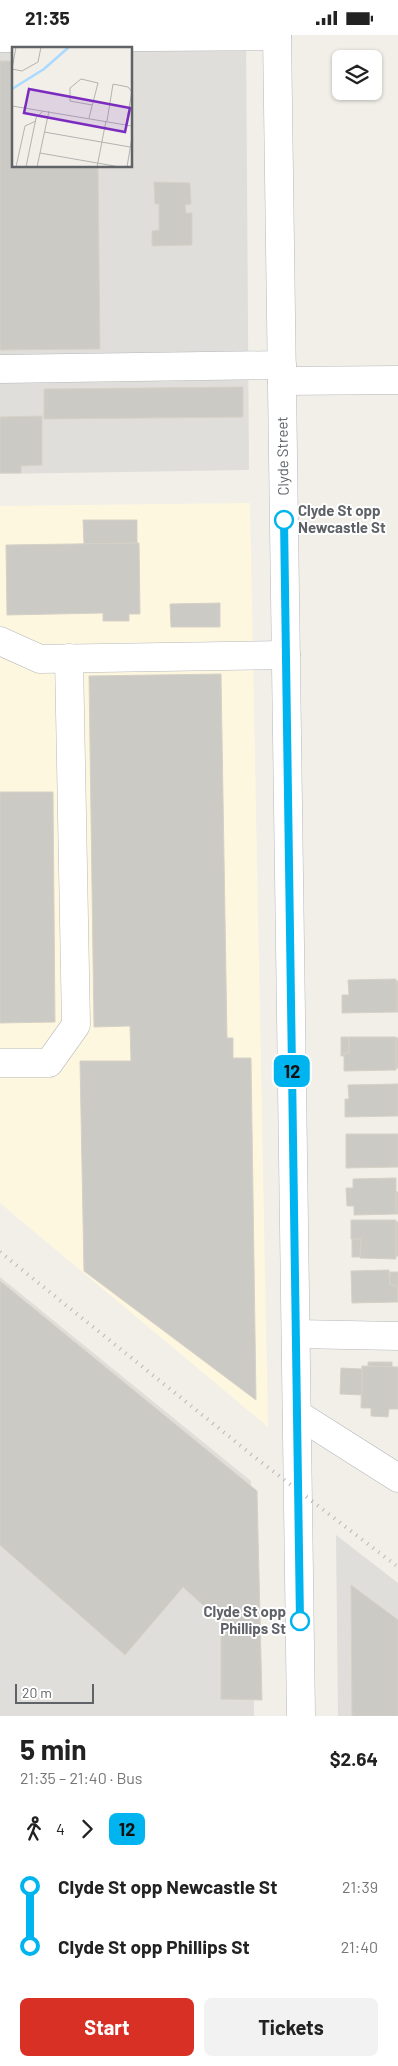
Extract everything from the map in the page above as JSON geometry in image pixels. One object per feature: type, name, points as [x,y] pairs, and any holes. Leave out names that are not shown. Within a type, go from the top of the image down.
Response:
[{"type":"street","points":[[0,38],[277,35]]},
{"type":"street","name":"Clyde Street","points":[[277,35],[301,1716]]},
{"type":"street","points":[[0,369],[282,373],[398,380]]},
{"type":"street","points":[[0,641],[40,659],[286,655]]},
{"type":"street","points":[[0,1063],[49,1063],[76,1025],[69,659]]},
{"type":"street","points":[[296,1334],[398,1335]]},
{"type":"street","points":[[297,1414],[398,1479]]},
{"type":"shaded area","points":[[246,39],[249,470],[0,474],[0,41]]},
{"type":"shaded area","points":[[250,503],[268,1427],[0,1203],[0,506]]},
{"type":"shaded area","points":[[0,1277],[251,1481],[254,1716],[0,1716]]},
{"type":"shaded area","points":[[336,1535],[398,1583],[398,1716],[338,1716]]},
{"type":"building","points":[[0,61],[12,61],[12,167],[98,167],[100,349],[0,350]]},
{"type":"building","points":[[154,182],[190,183],[191,204],[185,205],[186,213],[192,213],[192,245],[152,246],[152,231],[159,230],[159,204],[155,204]]},
{"type":"building","points":[[243,387],[243,417],[44,419],[44,389]]},
{"type":"building","points":[[42,416],[42,465],[21,466],[21,473],[0,473],[0,417]]},
{"type":"building","points":[[83,520],[137,520],[137,543],[84,544]]},
{"type":"building","points":[[139,543],[140,614],[129,614],[129,621],[103,621],[103,613],[7,615],[6,545]]},
{"type":"building","points":[[220,603],[220,627],[171,627],[170,604]]},
{"type":"building","points":[[221,674],[227,1038],[233,1038],[233,1058],[251,1058],[256,1400],[84,1271],[80,1061],[131,1061],[130,1026],[94,1027],[89,676]]},
{"type":"building","points":[[0,792],[53,792],[55,1022],[0,1023]]},
{"type":"building","points":[[396,979],[398,1012],[342,1013],[342,995],[349,995],[348,980]]},
{"type":"building","points":[[396,981],[398,981],[398,1010],[397,1010]]},
{"type":"building","points":[[341,1037],[349,1037],[349,1053],[344,1053],[344,1056],[341,1056]]},
{"type":"building","points":[[349,1037],[396,1037],[396,1070],[344,1071],[344,1053],[349,1053]]},
{"type":"building","points":[[396,1038],[398,1038],[398,1068],[396,1068]]},
{"type":"building","points":[[398,1084],[398,1116],[345,1117],[345,1099],[349,1099],[348,1085]]},
{"type":"building","points":[[346,1134],[398,1134],[398,1167],[346,1168]]},
{"type":"building","points":[[396,1178],[396,1214],[354,1215],[354,1206],[347,1206],[346,1188],[353,1188],[353,1179]]},
{"type":"building","points":[[396,1192],[398,1192],[398,1214],[396,1214]]},
{"type":"building","points":[[351,1220],[396,1220],[396,1259],[360,1258],[361,1239],[351,1239]]},
{"type":"building","points":[[396,1222],[398,1222],[398,1256],[396,1256]]},
{"type":"building","points":[[352,1239],[361,1239],[360,1257],[352,1257]]},
{"type":"building","points":[[389,1270],[390,1285],[397,1285],[398,1302],[352,1303],[351,1271]]},
{"type":"building","points":[[390,1272],[398,1272],[398,1301],[397,1285],[390,1285]]},
{"type":"building","points":[[0,1281],[257,1491],[262,1700],[221,1699],[221,1615],[214,1615],[183,1587],[125,1655],[0,1545]]},
{"type":"building","points":[[368,1362],[392,1362],[392,1367],[368,1366]]},
{"type":"building","points":[[362,1366],[398,1367],[398,1409],[389,1409],[388,1417],[371,1416],[371,1408],[361,1408]]},
{"type":"building","points":[[341,1368],[362,1369],[362,1395],[340,1394]]},
{"type":"building","points":[[351,1585],[398,1620],[398,1716],[352,1716]]},
{"type":"railway","points":[[0,1252],[257,1459],[398,1567]]},
{"type":"bus line","name":"12","points":[[284,520],[300,1621]]},
{"type":"place","name":"Clyde St opp Newcastle St","points":[[284,520]]},
{"type":"place","name":"Clyde St opp Phillips St","points":[[300,1621]]}]
